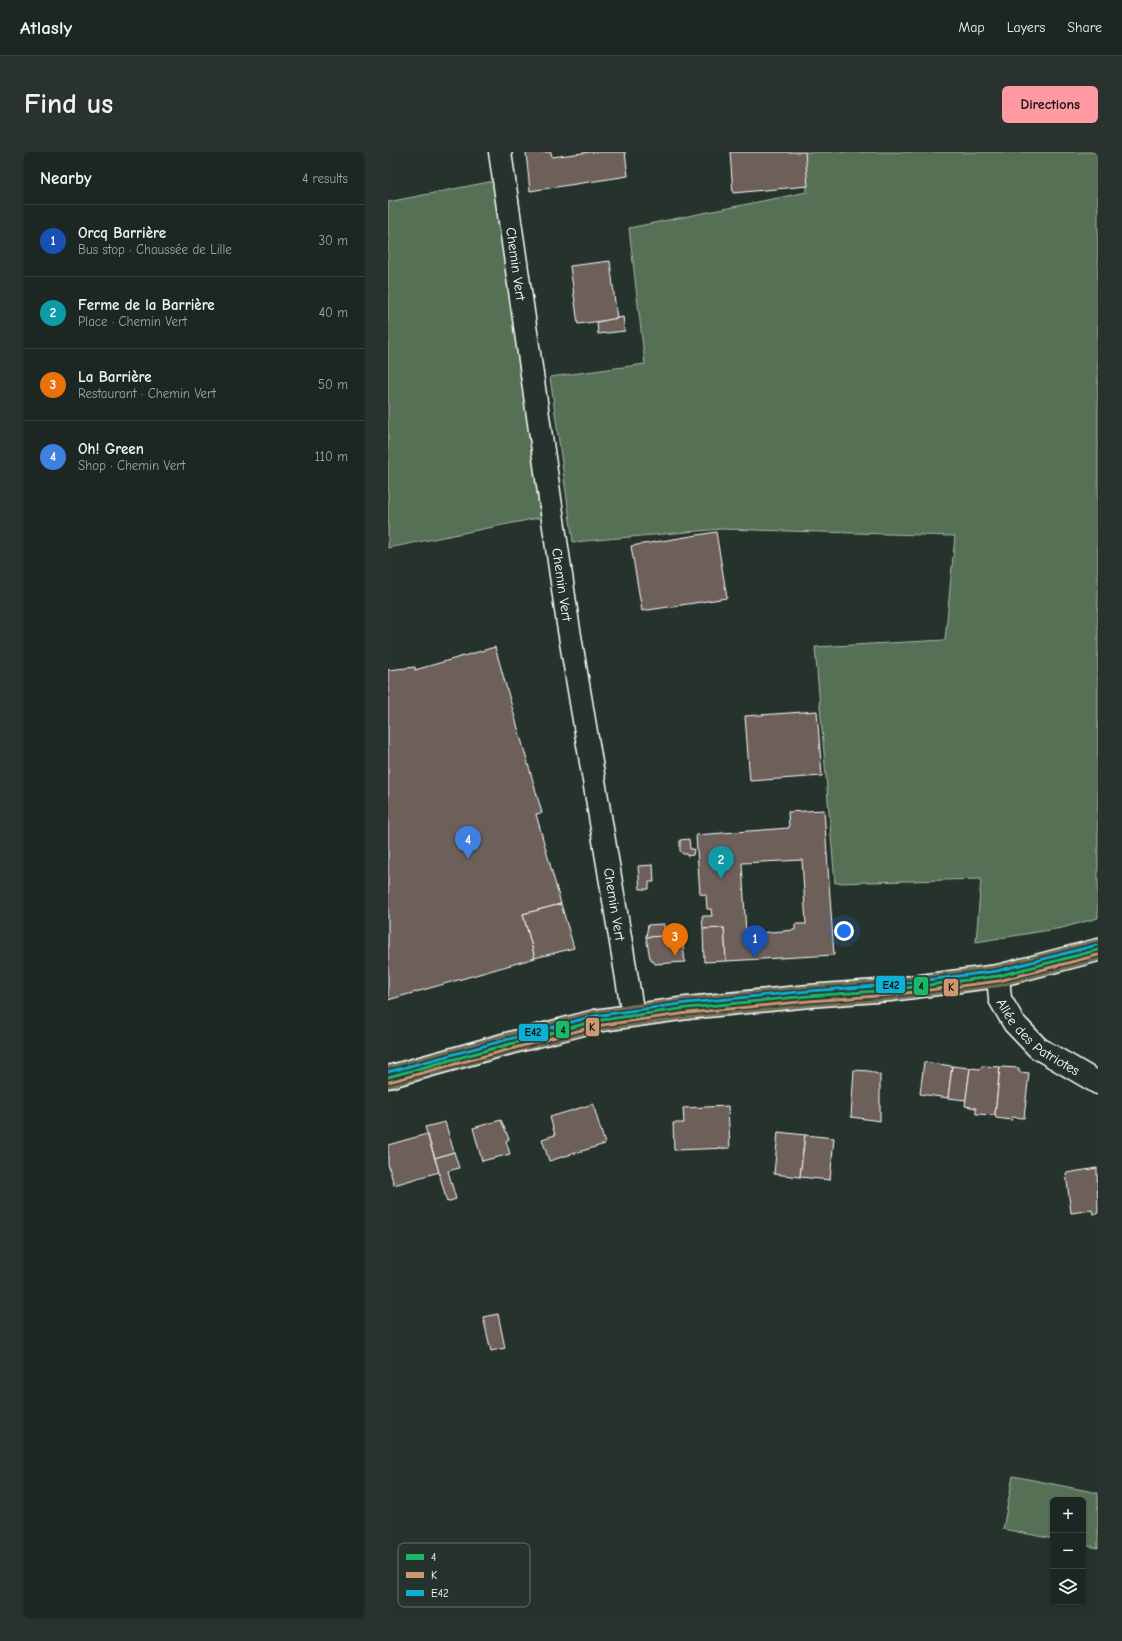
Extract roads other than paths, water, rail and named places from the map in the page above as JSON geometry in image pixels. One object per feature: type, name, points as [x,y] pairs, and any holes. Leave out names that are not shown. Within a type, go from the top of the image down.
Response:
[{"type":"main road","points":[[388,1078],[595,1021],[687,1008],[786,998],[890,990],[998,976],[1098,950]]},
{"type":"street","name":"Chemin Vert","points":[[500,152],[568,624],[633,1015]]},
{"type":"street","name":"Allée des Patriotes","points":[[998,976],[1000,999],[1014,1023],[1038,1048],[1098,1083]]},
{"type":"place","name":"Oh! Green","points":[[468,859]]},
{"type":"place","name":"Ferme de la Barrière","points":[[721,879]]},
{"type":"place","name":"La Barrière","points":[[675,956]]},
{"type":"place","name":"Orcq Barrière","points":[[755,958]]}]
